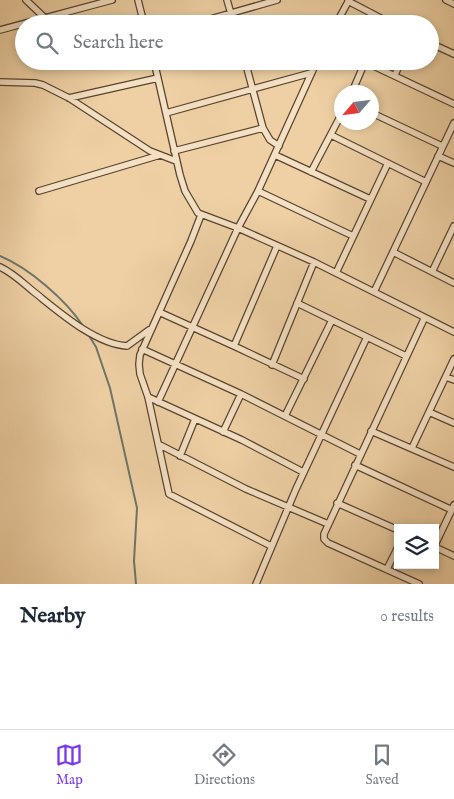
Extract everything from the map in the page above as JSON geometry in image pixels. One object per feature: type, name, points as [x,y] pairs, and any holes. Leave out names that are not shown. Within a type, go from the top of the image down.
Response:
[{"type":"street","points":[[26,0],[41,15]]},
{"type":"street","points":[[62,15],[92,3],[112,0]]},
{"type":"street","points":[[138,0],[142,15]]},
{"type":"street","points":[[227,0],[231,13]]},
{"type":"street","points":[[224,15],[277,0]]},
{"type":"street","points":[[341,15],[349,0],[376,15]]},
{"type":"street","points":[[446,0],[454,4]]},
{"type":"street","points":[[0,30],[15,27]]},
{"type":"street","points":[[439,47],[454,54]]},
{"type":"street","points":[[156,70],[176,161],[185,191],[196,211],[201,215],[238,228],[314,262],[454,332]]},
{"type":"street","points":[[248,70],[263,128],[270,140],[279,146]]},
{"type":"street","points":[[158,402],[238,228],[279,146],[312,70]]},
{"type":"street","points":[[355,85],[361,70]]},
{"type":"street","points":[[383,70],[454,104]]},
{"type":"street","points":[[395,75],[397,70]]},
{"type":"street","points":[[166,113],[311,73]]},
{"type":"street","points":[[69,98],[158,78]]},
{"type":"street","points":[[0,82],[43,85],[69,98],[140,146],[176,161]]},
{"type":"street","points":[[379,116],[442,146]]},
{"type":"street","points":[[374,292],[454,123]]},
{"type":"street","points":[[174,151],[263,128]]},
{"type":"street","points":[[311,172],[334,128]]},
{"type":"street","points":[[330,135],[426,182]]},
{"type":"street","points":[[275,154],[370,199]]},
{"type":"street","points":[[38,191],[160,155]]},
{"type":"street","points":[[438,156],[454,163]]},
{"type":"street","points":[[336,273],[388,163]]},
{"type":"street","points":[[258,191],[353,236]]},
{"type":"street","points":[[201,215],[142,349],[138,364],[160,445],[169,494],[271,546]]},
{"type":"street","points":[[432,272],[454,226]]},
{"type":"street","points":[[234,346],[277,246]]},
{"type":"street","points":[[393,252],[454,283]]},
{"type":"street","points":[[272,365],[314,262]]},
{"type":"street","points":[[0,267],[13,274],[68,317],[101,339],[127,346],[151,328]]},
{"type":"street","points":[[297,303],[406,356]]},
{"type":"street","points":[[159,312],[304,379]]},
{"type":"street","points":[[419,584],[326,541],[324,534],[424,318]]},
{"type":"street","points":[[285,416],[332,320]]},
{"type":"street","points":[[256,584],[303,472],[367,337]]},
{"type":"street","points":[[142,349],[241,394],[360,454]]},
{"type":"street","points":[[412,448],[454,359]]},
{"type":"street","points":[[446,377],[454,380]]},
{"type":"street","points":[[223,432],[241,394]]},
{"type":"street","points":[[148,397],[303,472]]},
{"type":"street","points":[[429,412],[454,423]]},
{"type":"street","points":[[180,456],[195,419]]},
{"type":"street","points":[[371,430],[454,467]]},
{"type":"street","points":[[160,445],[246,489],[328,524]]},
{"type":"street","points":[[355,465],[453,507],[439,537]]},
{"type":"street","points":[[338,503],[394,528]]},
{"type":"street","points":[[439,548],[454,556]]},
{"type":"street","points":[[387,570],[394,556]]},
{"type":"waterway","points":[[0,256],[23,268],[46,286],[67,306],[83,326]]},
{"type":"waterway","points":[[88,334],[96,347],[110,388],[137,508],[134,561],[136,584]]}]
